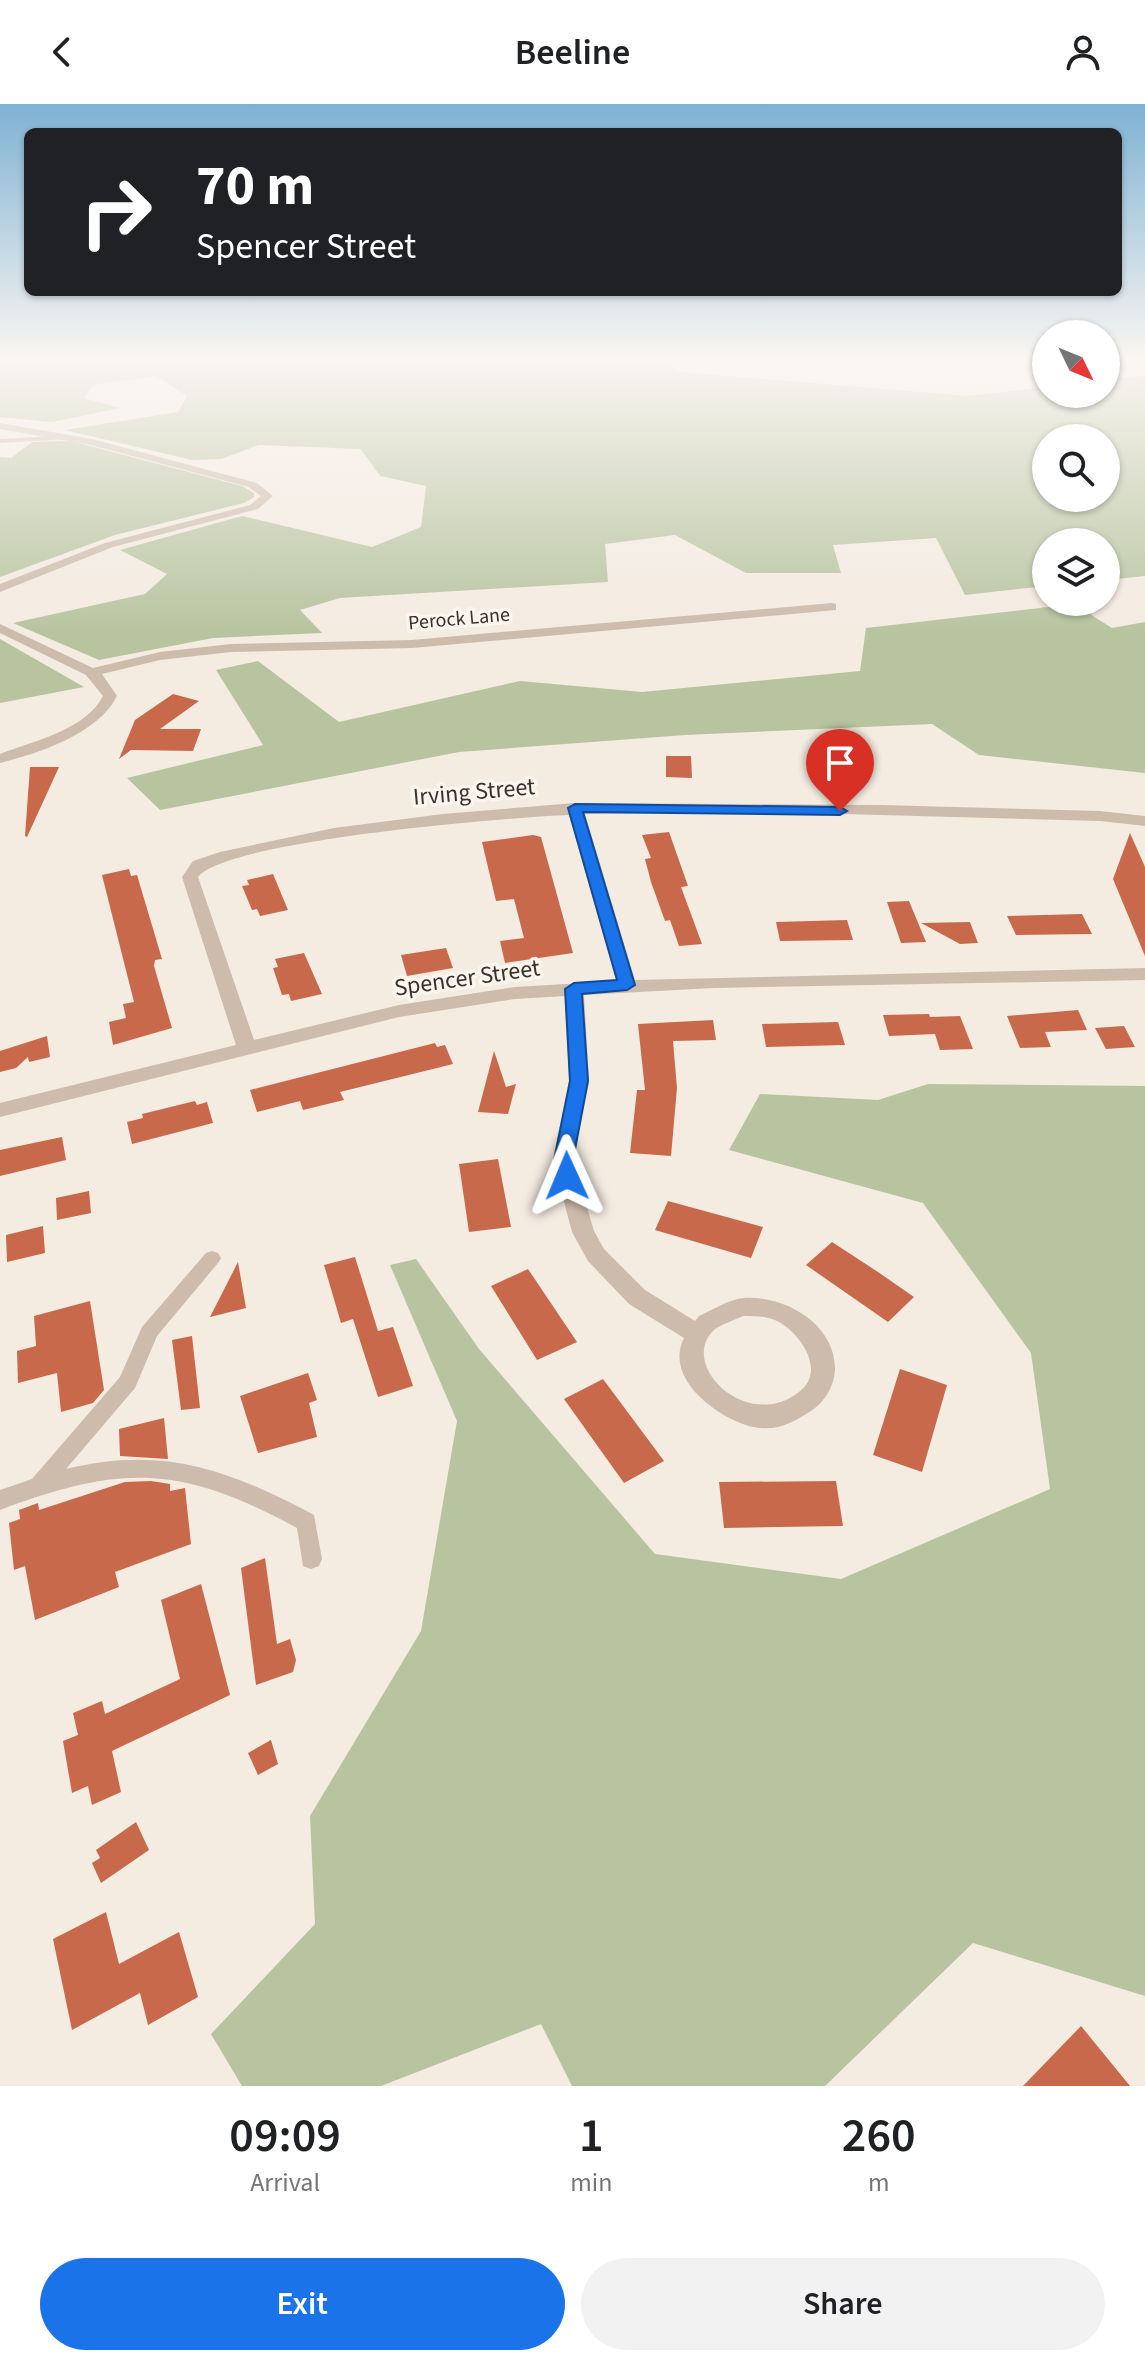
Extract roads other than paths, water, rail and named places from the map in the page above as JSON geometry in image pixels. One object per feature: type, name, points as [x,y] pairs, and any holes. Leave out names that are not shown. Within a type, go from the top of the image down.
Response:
[{"type":"street","points":[[0,588],[109,545],[254,507],[268,496],[262,488],[243,482],[113,448]]},
{"type":"street","name":"Perock Lane","points":[[91,672],[160,656],[231,648],[412,644],[832,607]]},
{"type":"street","points":[[0,628],[91,672],[100,679],[110,696],[100,713],[0,759]]},
{"type":"street","name":"Irving Street","points":[[247,1048],[190,877],[199,865],[241,851],[442,817],[575,808],[701,807],[1100,816],[1145,821]]},
{"type":"street","points":[[575,808],[627,985]]},
{"type":"street","name":"Spencer Street","points":[[0,1110],[399,1011],[464,1000],[627,985],[1145,974]]},
{"type":"street","points":[[574,989],[579,1081],[563,1160],[583,1232],[596,1255],[637,1297],[697,1334]]},
{"type":"street","points":[[760,1307],[779,1312],[796,1320],[820,1348],[823,1365],[821,1381],[812,1397],[796,1409],[776,1416],[755,1416],[733,1411],[714,1400],[700,1385],[692,1368],[691,1350],[697,1334],[708,1321],[723,1312],[760,1307]]},
{"type":"lane","points":[[40,1484],[120,1393],[128,1382],[149,1332],[212,1258]]},
{"type":"lane","points":[[0,1500],[40,1484],[135,1467],[171,1469],[272,1502],[307,1522],[311,1559]]}]
